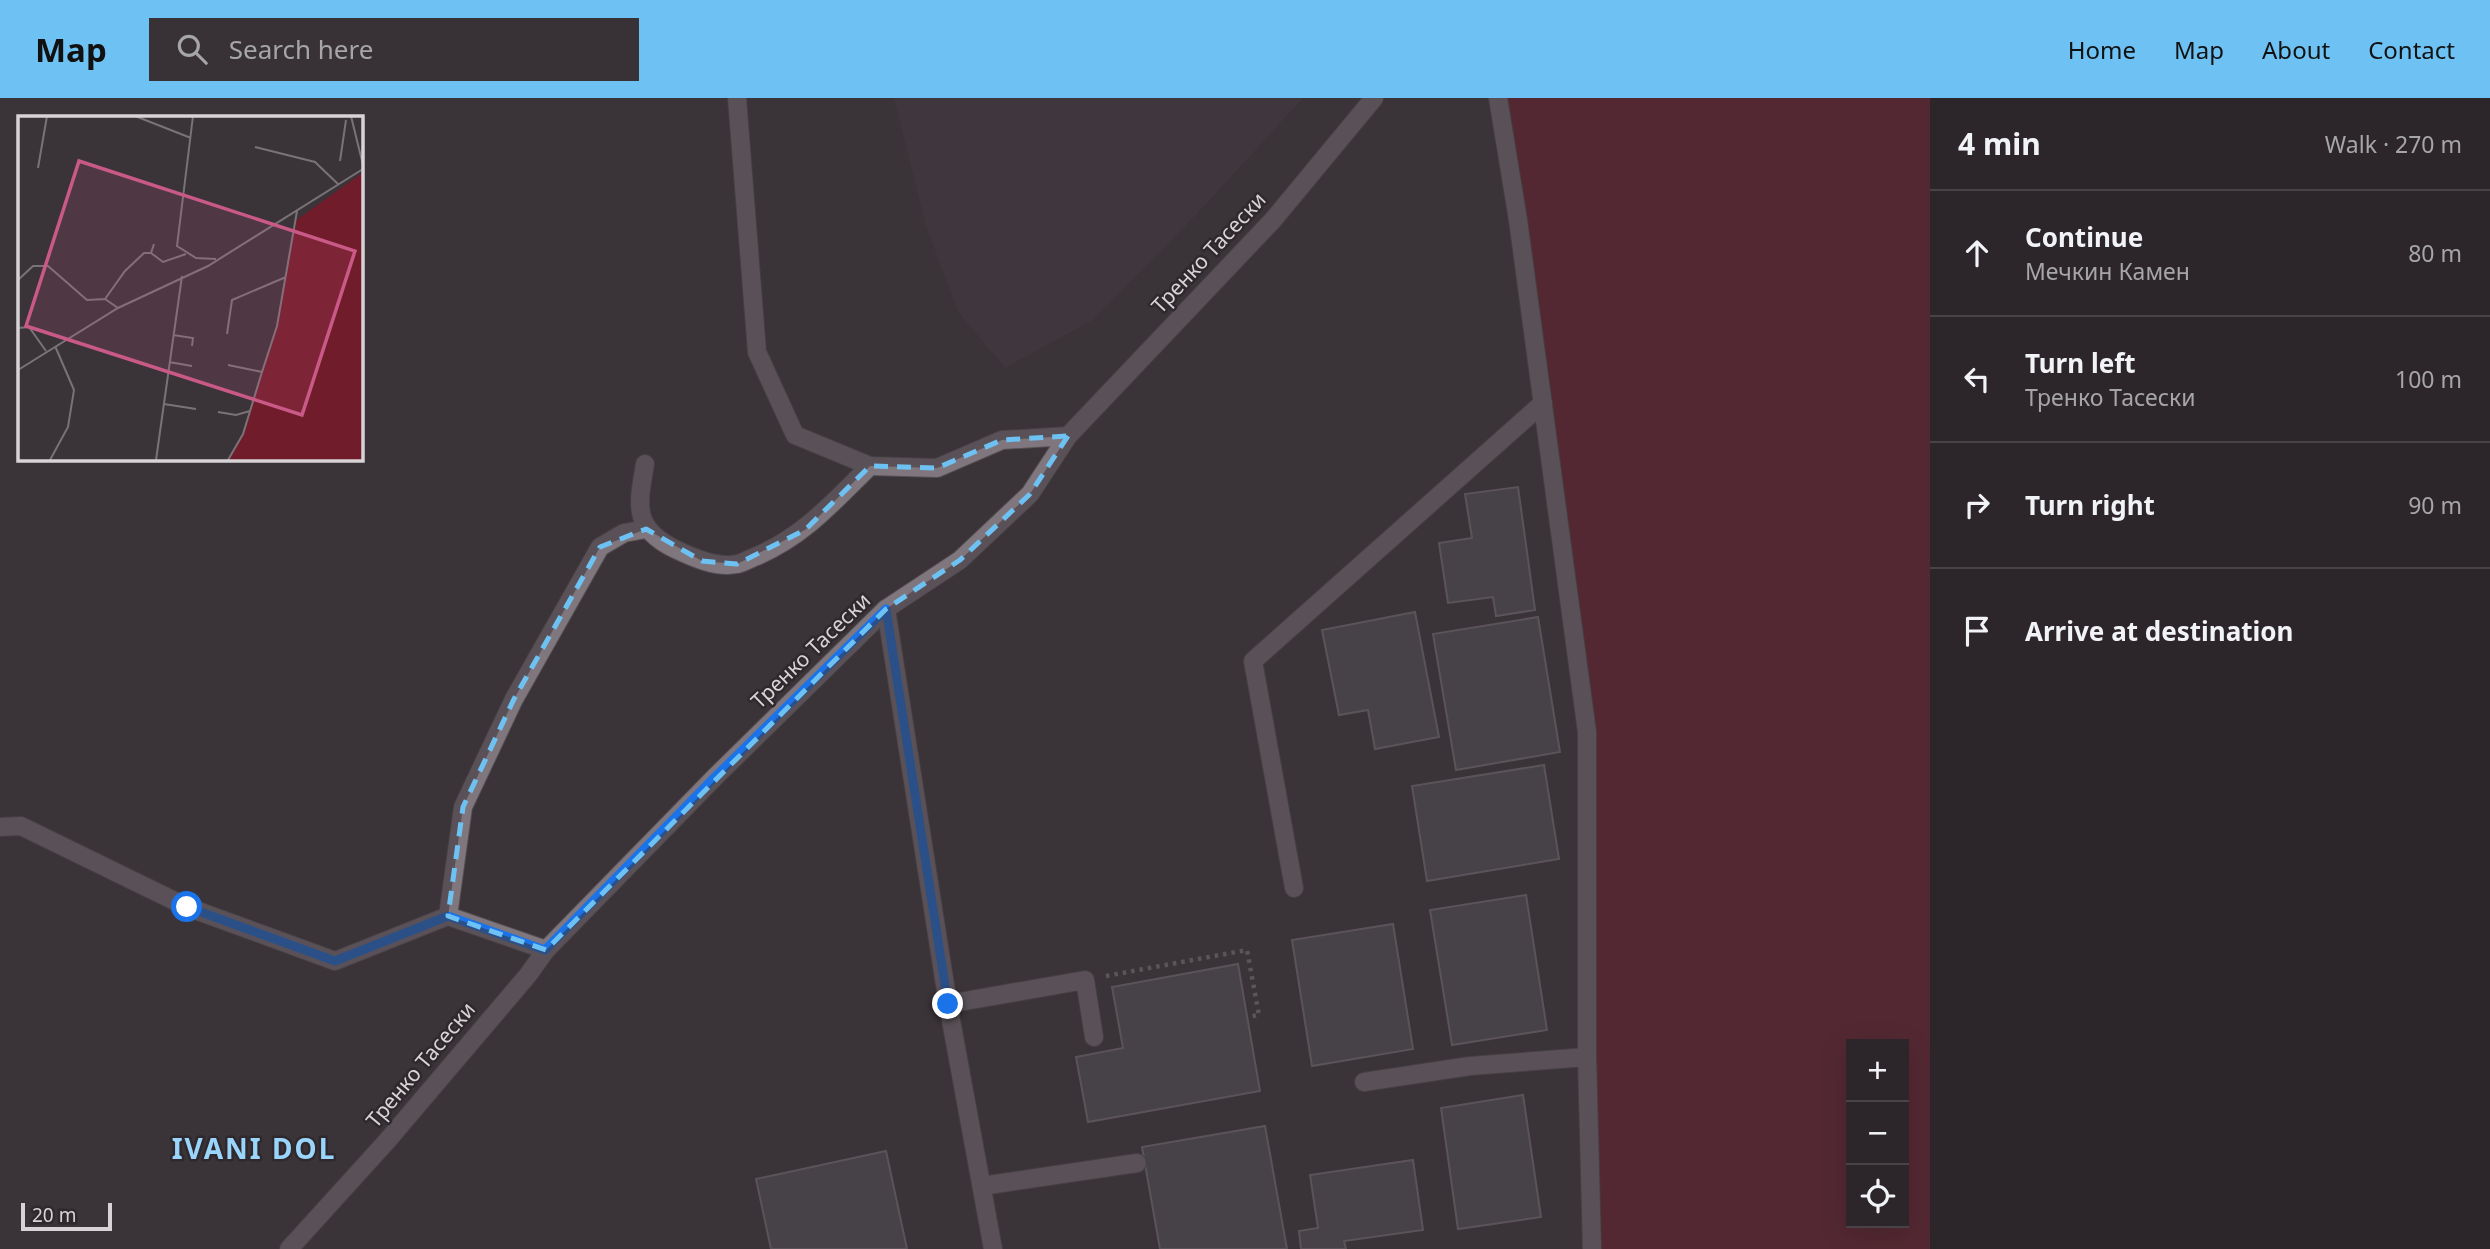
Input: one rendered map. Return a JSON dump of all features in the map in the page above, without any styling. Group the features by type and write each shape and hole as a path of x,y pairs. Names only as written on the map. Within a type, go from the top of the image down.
{"street":[{"path":"737,98 757,352 795,435 870,466 937,468 1002,440 1068,436"},
{"name":"Тренко Тасески","path":"289,1249 387,1141 545,950 714,778 886,609 960,560 1030,494 1068,436 1273,220 1374,98"},
{"path":"1498,98 1543,403 1587,732 1587,1057 1592,1249"},
{"path":"1294,888 1253,661 1543,403"},
{"path":"645,464 638,505 646,529 670,546 702,561 737,564 779,547 805,530 870,466"},
{"path":"448,916 463,807 514,699 600,547 624,533 646,529"},
{"path":"886,609 948,1004 993,1249"},
{"path":"0,827 21,826 187,907 335,961 448,916 545,950"},
{"path":"948,1004 1085,979 1094,1037"},
{"path":"1364,1082 1470,1066 1587,1057"},
{"path":"982,1186 1137,1163"}],"path":[{"path":"1085,979 1247,950 1259,1015 1247,1017"}],"highlighted area":[{"path":"1068,436 1030,494 960,560 886,609 546,950 448,916 463,807 514,699 600,547 646,529 702,561 737,564 805,530 870,466 937,468 1002,440"}],"shaded area":[{"path":"894,98 1303,98 1197,214 1093,320 1005,368 958,312 926,226"},
{"path":"1497,98 1930,98 1930,1249 1592,1249 1587,732"}],"building":[{"path":"1518,487 1535,610 1496,616 1493,597 1448,603 1439,543 1472,538 1465,494"},
{"path":"1415,612 1439,737 1375,749 1368,710 1339,715 1322,630"},
{"path":"1538,617 1560,752 1456,770 1433,634"},
{"path":"1544,765 1559,859 1427,881 1412,786"},
{"path":"1526,895 1547,1030 1452,1045 1430,910"},
{"path":"1393,924 1413,1049 1312,1066 1292,940"},
{"path":"1238,964 1260,1091 1088,1122 1076,1057 1123,1048 1112,987"},
{"path":"1523,1095 1541,1217 1458,1229 1441,1108"},
{"path":"1265,1126 1287,1249 1160,1249 1142,1147"},
{"path":"886,1151 907,1249 771,1249 756,1179"},
{"path":"1413,1160 1423,1230 1344,1241 1346,1249 1301,1249 1299,1231 1318,1228 1310,1175"}],"district":[{"name":"IVANI DOL","path":"254,1149"}],"route":[{"path":"187,907 335,961 448,916 545,950 714,778 886,609 948,1004"}]}
